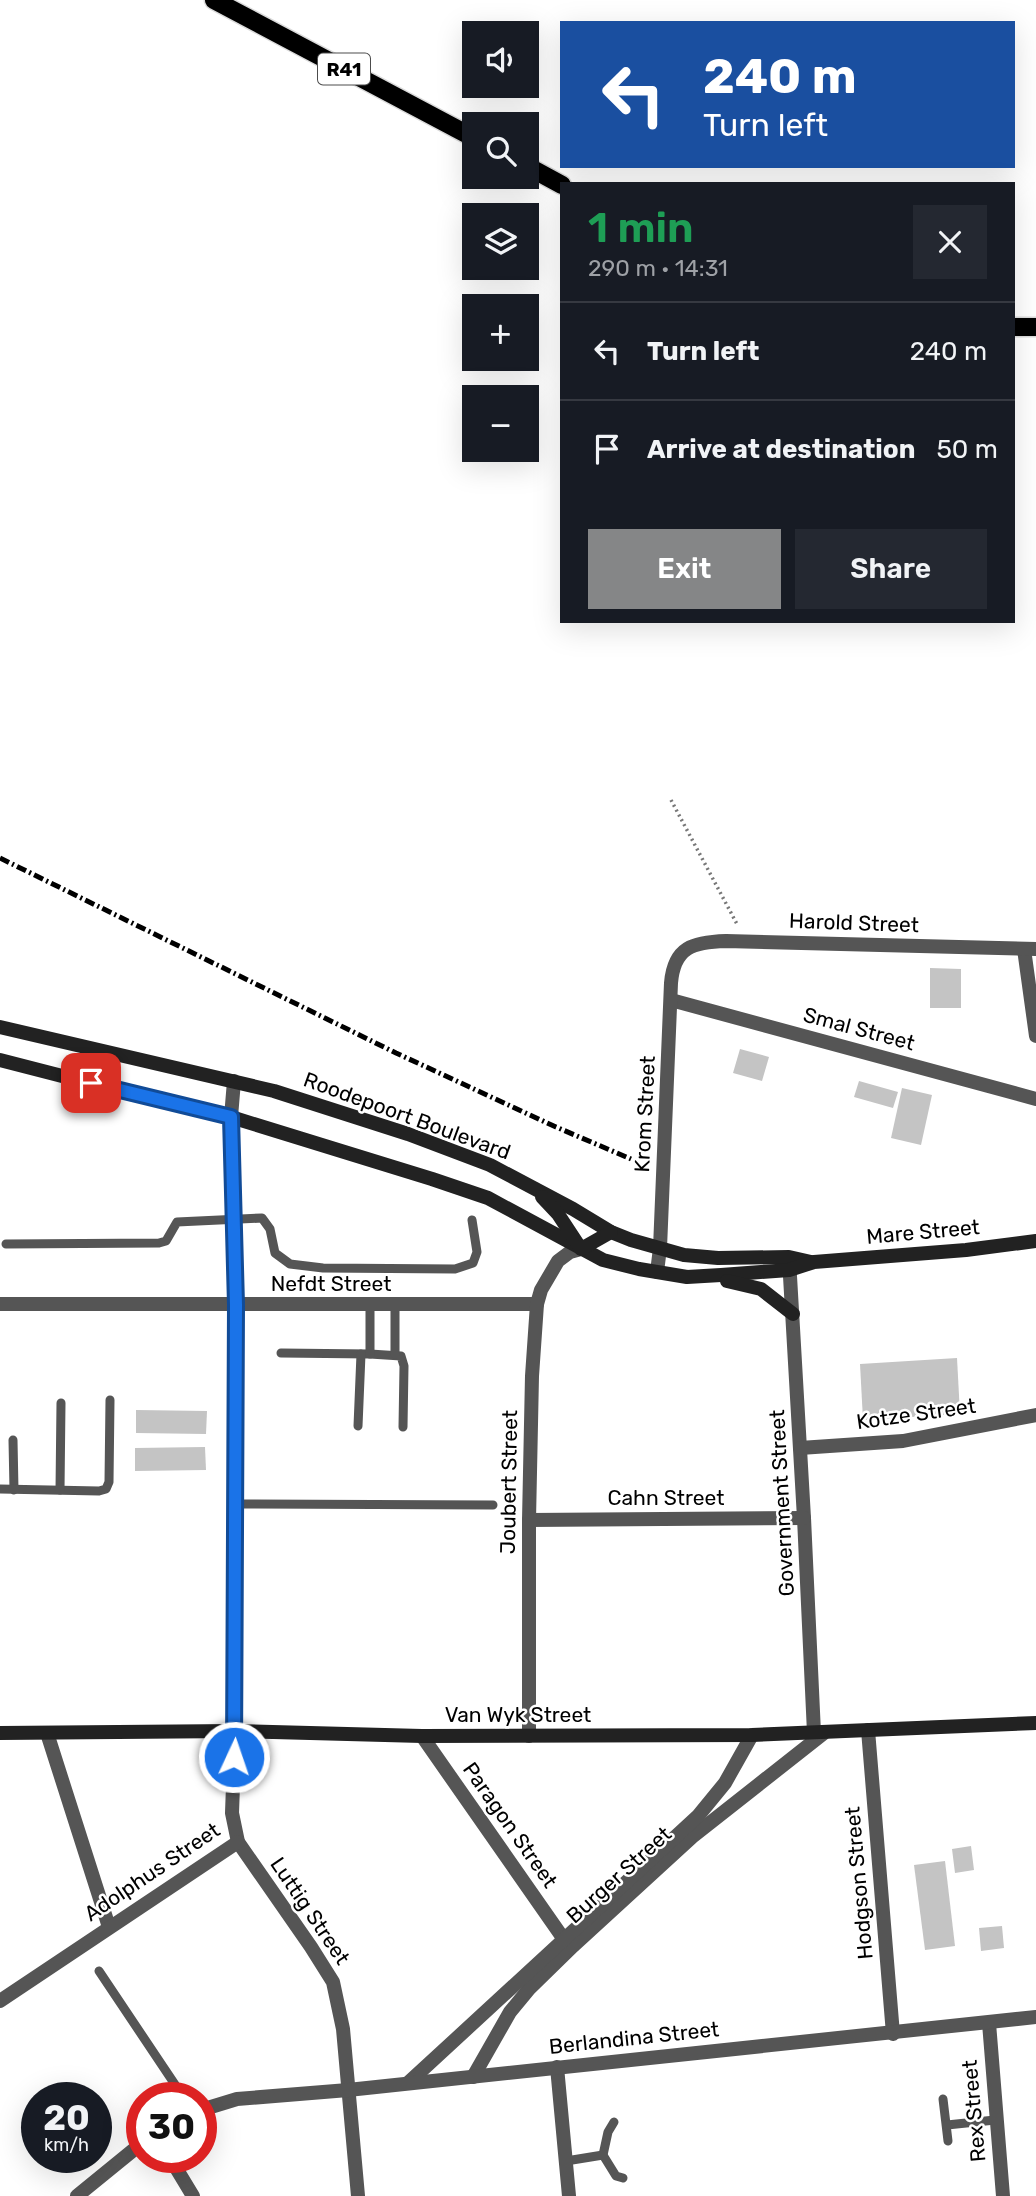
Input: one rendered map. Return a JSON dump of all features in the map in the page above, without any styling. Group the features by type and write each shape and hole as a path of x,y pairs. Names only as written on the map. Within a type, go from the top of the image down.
{"main road":[{"name":"R41","path":"214,0 462,132"},
{"path":"539,172 560,183"},
{"path":"1015,327 1036,327"},
{"path":"1015,338 1036,338"}],"street":[{"name":"Harold Street","path":"676,959 688,948 701,943 745,941 1030,949"},
{"path":"1030,949 1036,1036"},
{"name":"Krom Street","path":"657,1272 672,970 676,959"},
{"name":"Smal Street","path":"671,1000 1036,1099"},
{"name":"Roodepoort Boulevard","path":"0,1027 314,1102 490,1165 611,1232 660,1248 684,1255 789,1264"},
{"path":"0,1060 231,1117 432,1179 488,1198 603,1260 687,1277 739,1282 761,1289 793,1314"},
{"name":"Adolphus Street","path":"0,2001 238,1842 232,1813 236,1504 236,1305 231,1117 234,1081"},
{"path":"530,1187 558,1214 580,1249"},
{"path":"580,1249 611,1232"},
{"name":"Mare Street","path":"789,1264 966,1250 1036,1241"},
{"name":"Joubert Street","path":"529,1736 529,1520 532,1376 537,1304 541,1290 558,1261 570,1252 580,1249"},
{"path":"687,1277 789,1264"},
{"name":"Government Street","path":"789,1264 819,1733"},
{"name":"Nefdt Street","path":"0,1304 537,1304"},
{"name":"Kotze Street","path":"800,1448 903,1440 1036,1415"},
{"name":"Cahn Street","path":"529,1520 804,1518"},
{"name":"Van Wyk Street","path":"0,1733 235,1731 422,1736 752,1735 1036,1723"},
{"name":"Hodgson Street","path":"868,1730 893,2034"},
{"path":"47,1733 109,1927"},
{"name":"Burger Street","path":"473,2077 510,2012 529,1989 692,1837 819,1733"},
{"name":"Burger Street","path":"408,2083 698,1815 726,1783 752,1735"},
{"name":"Paragon Street","path":"422,1736 563,1938"},
{"name":"Luttig Street","path":"238,1842 333,1982 343,2029 358,2196"},
{"name":"Berlandina Street","path":"217,2105 237,2099 348,2090 1036,2017"},
{"name":"Rex Street","path":"989,2022 1003,2196"},
{"path":"557,2067 569,2196"},
{"path":"77,2196 126,2156"},
{"path":"179,2173 193,2196"}],"lane":[{"path":"6,1244 159,1243 166,1241 177,1222 262,1218 270,1229 275,1253 290,1264 323,1268 455,1269 473,1263 477,1252 472,1220"},
{"path":"358,1426 370,1304"},
{"path":"395,1304 395,1354"},
{"path":"281,1353 401,1356 404,1360 403,1427"},
{"path":"0,1489 99,1491 108,1486 110,1400"},
{"path":"61,1403 61,1490"},
{"path":"13,1440 14,1489"},
{"path":"236,1504 493,1505"},
{"path":"99,1971 173,2082"},
{"path":"943,2099 948,2141"},
{"path":"947,2125 995,2120"},
{"path":"614,2122 608,2132 603,2155 614,2174 623,2178"},
{"path":"566,2161 603,2155"}],"path":[{"path":"671,800 745,941"}],"building":[{"path":"930,968 961,969 961,1008 930,1008"},
{"path":"740,1049 769,1057 762,1081 733,1073"},
{"path":"859,1081 898,1092 893,1108 854,1097"},
{"path":"902,1088 932,1095 921,1145 891,1138"},
{"path":"957,1358 960,1414 863,1420 860,1364"},
{"path":"136,1410 207,1411 206,1434 136,1433"},
{"path":"205,1447 206,1470 135,1471 135,1448"},
{"path":"971,1846 974,1870 955,1873 952,1849"},
{"path":"945,1861 955,1946 925,1950 914,1865"},
{"path":"1002,1926 1004,1948 981,1951 979,1928"}],"railway":[{"path":"0,858 396,1053 631,1159"}],"route":[{"path":"91,1083 231,1117 236,1305 234,1757"}]}
